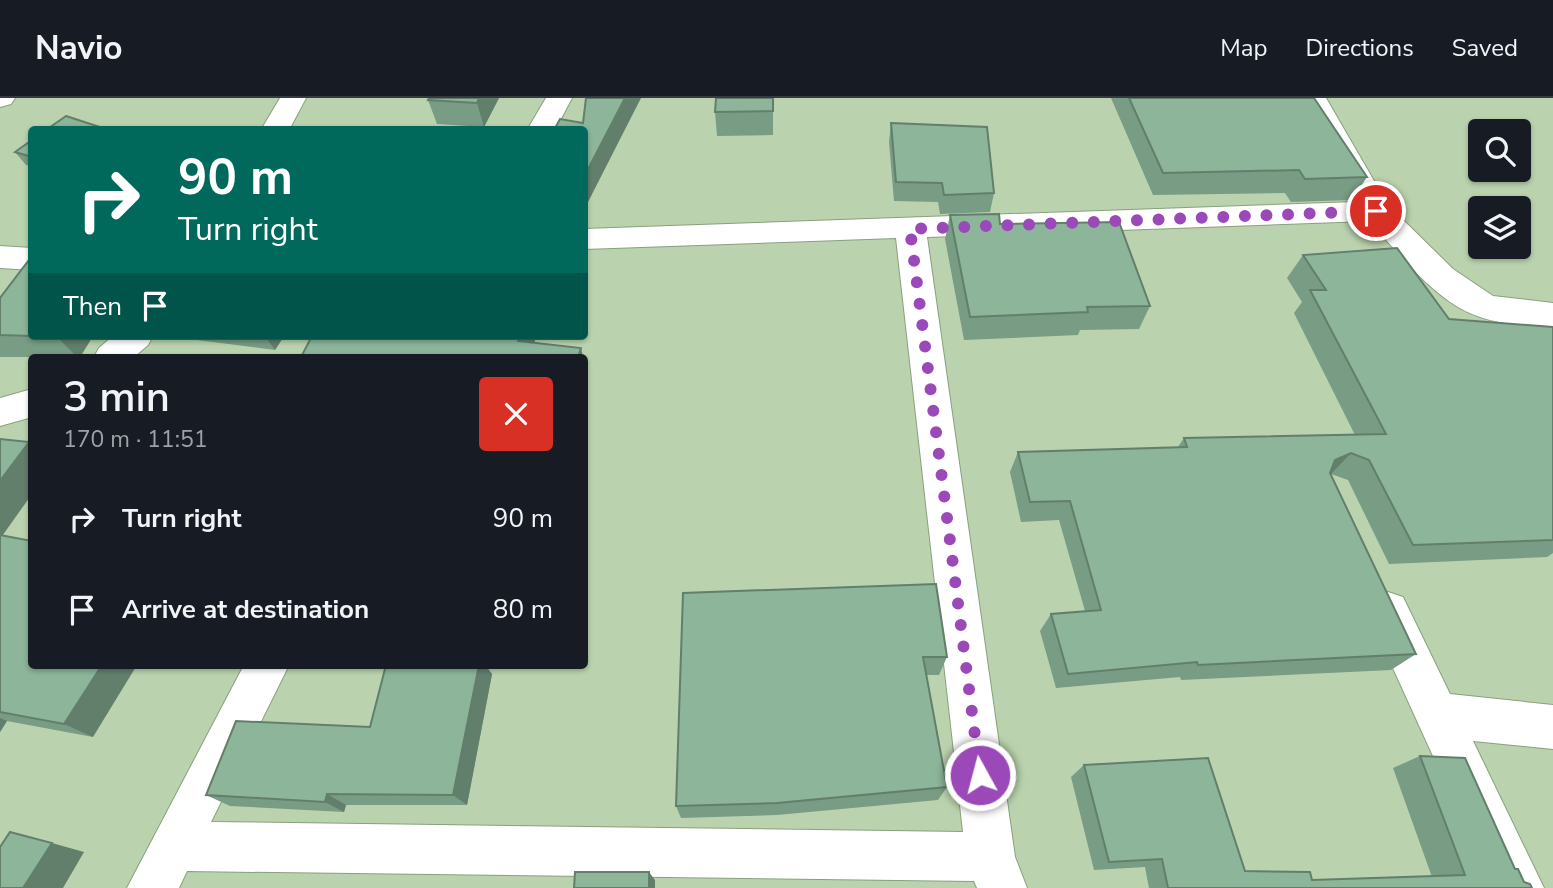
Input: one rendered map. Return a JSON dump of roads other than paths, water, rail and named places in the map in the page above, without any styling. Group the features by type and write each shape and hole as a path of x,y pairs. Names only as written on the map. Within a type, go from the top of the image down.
{"street":[{"path":"277,126 293,98"},
{"path":"543,126 559,98"},
{"path":"1314,98 1376,211 1455,288 1480,305 1515,313 1553,315"},
{"path":"588,239 1376,211"},
{"path":"173,846 996,873 910,229"},
{"path":"0,257 28,274"},
{"path":"115,354 131,340"},
{"path":"0,412 28,404"},
{"path":"1373,579 1519,888"},
{"path":"152,888 265,669"},
{"path":"1437,715 1553,727"}]}
